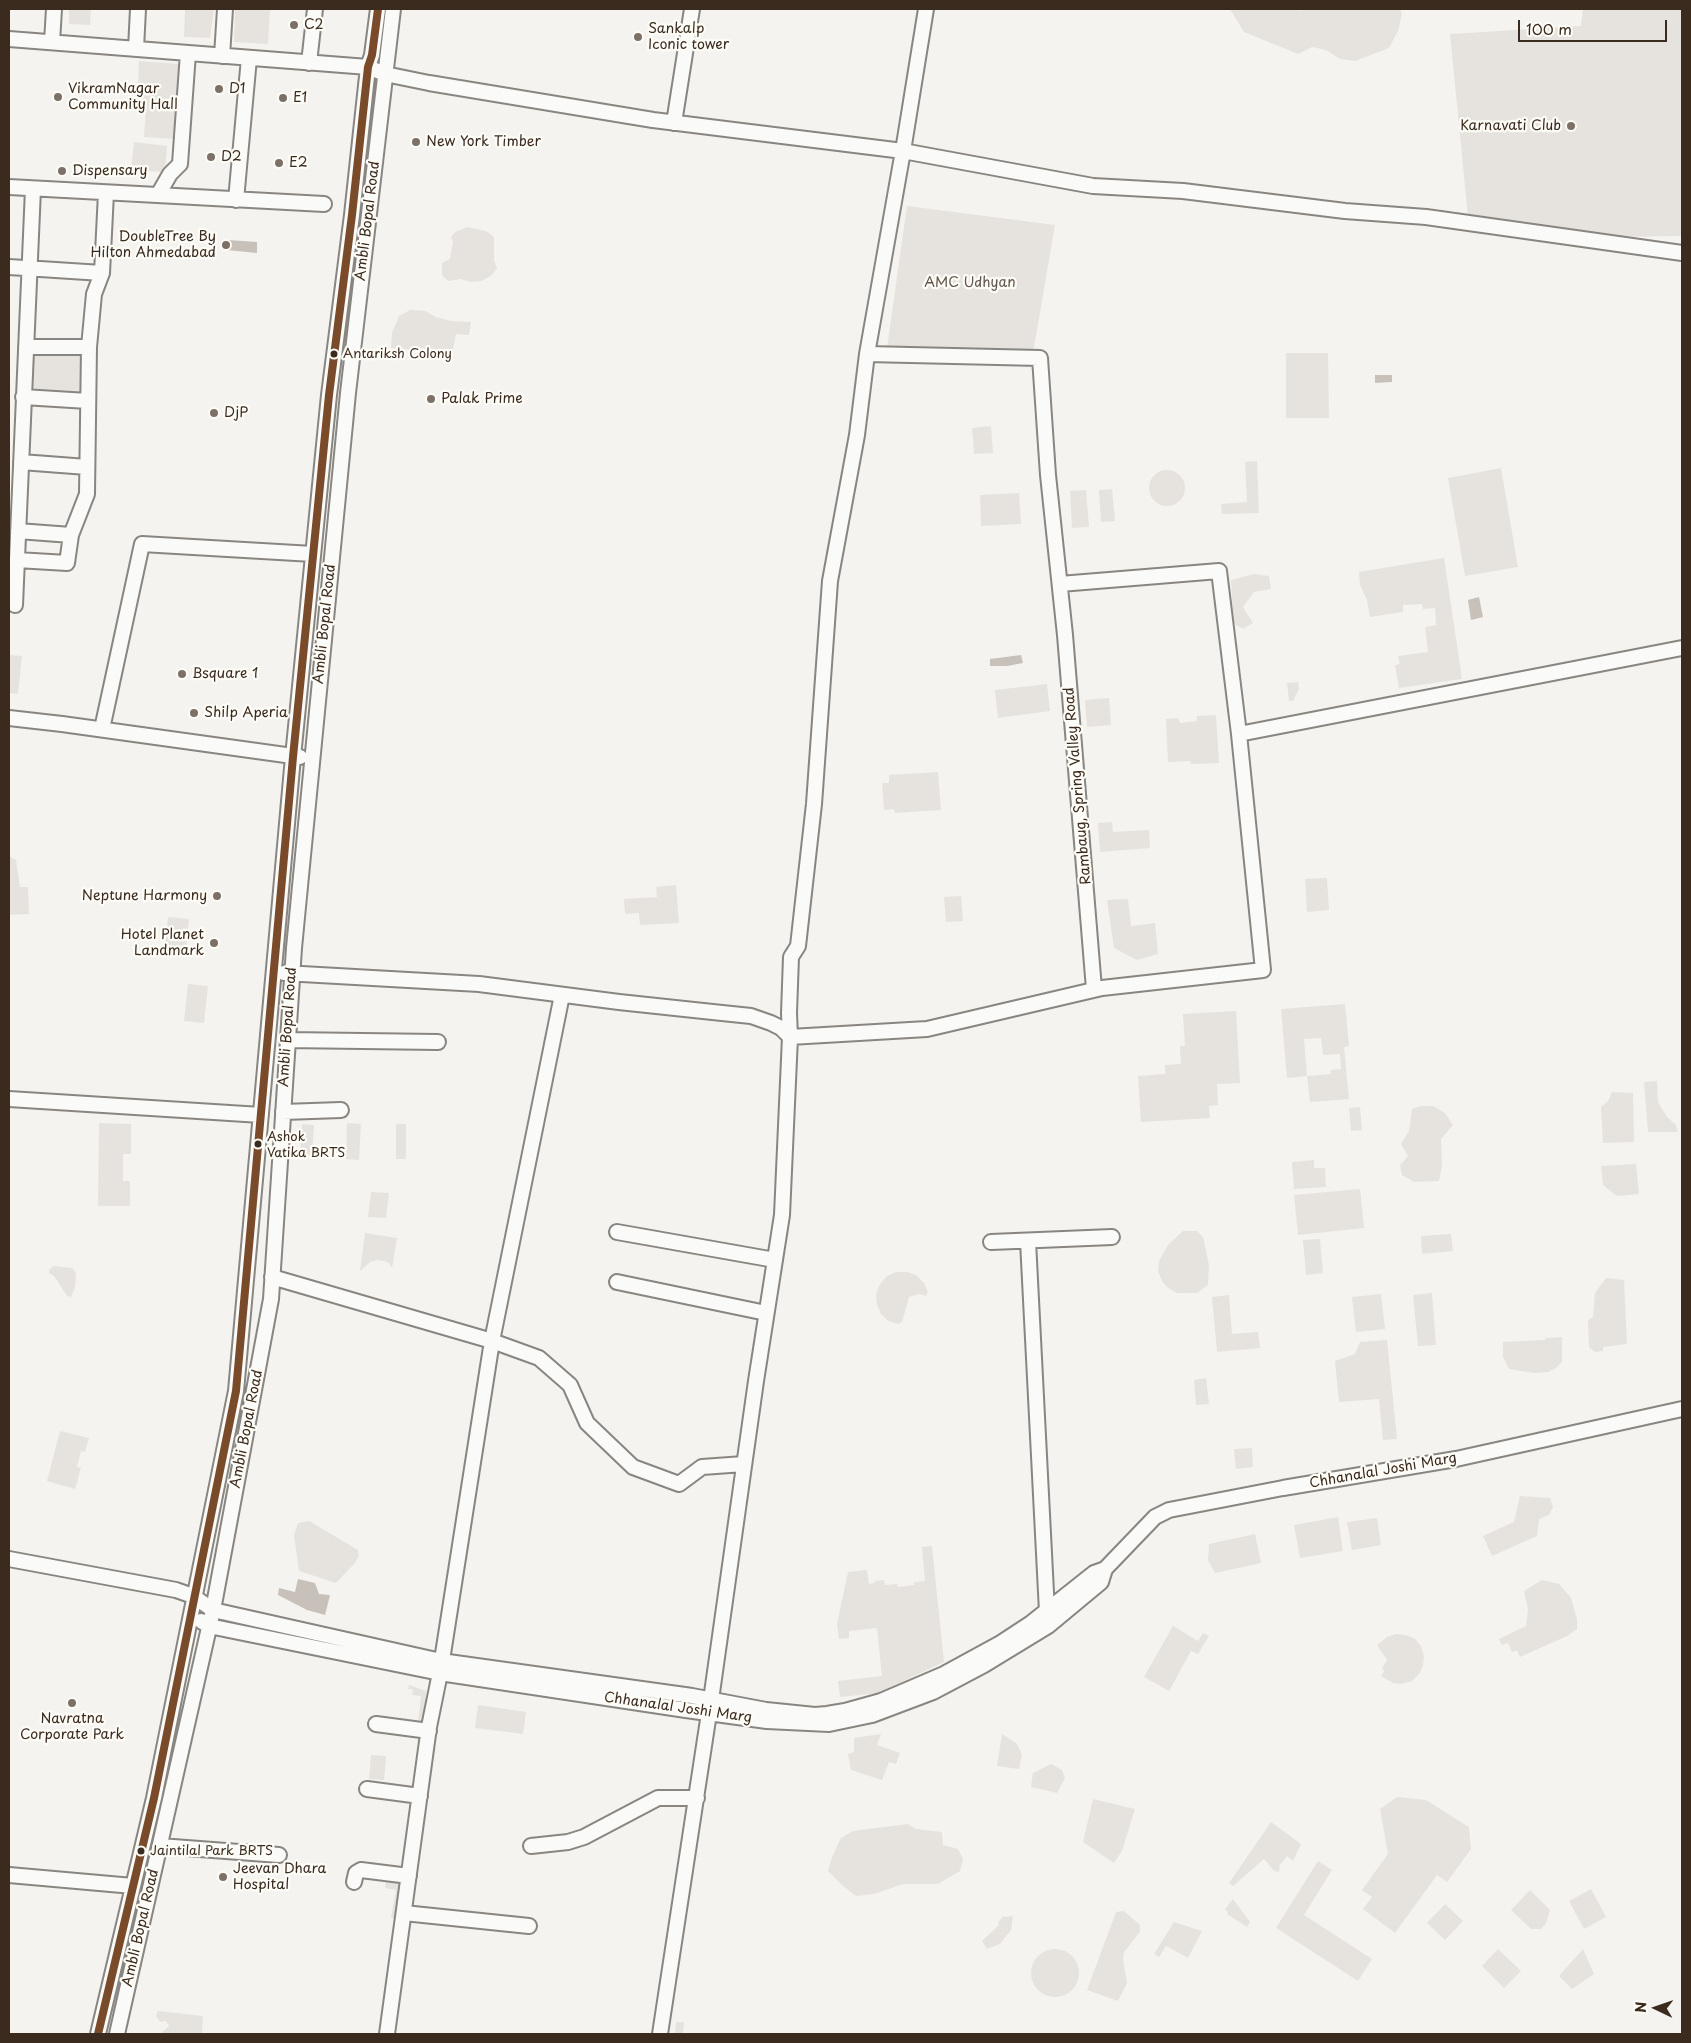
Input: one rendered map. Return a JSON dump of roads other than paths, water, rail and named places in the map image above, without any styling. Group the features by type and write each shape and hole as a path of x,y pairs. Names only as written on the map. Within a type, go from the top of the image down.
{"street":[{"path":"52,42 54,9"},
{"path":"136,49 138,9"},
{"path":"222,56 225,9"},
{"path":"309,63 315,9"},
{"name":"Ambli Bopal Road","path":"98,2034 154,1798 236,1391 313,554 368,67 372,55 378,9"},
{"name":"Ambli Bopal Road","path":"117,2034 213,1610 269,1308 292,973 312,758 348,393 393,9"},
{"path":"674,123 692,9"},
{"path":"660,2034 782,1215 790,1037 791,957 798,946 814,804 830,581 857,435 867,354 926,9"},
{"path":"9,39 368,67 385,74 674,123 903,151 1093,186 1184,191 1345,211 1426,218 1682,252"},
{"path":"158,195 170,174 180,164 188,53"},
{"path":"236,200 249,58"},
{"path":"9,187 324,204"},
{"path":"15,605 21,462 15,438 26,347 33,188"},
{"path":"17,560 67,562 70,535 86,494 89,347 94,294 102,273 106,192"},
{"path":"9,267 102,273"},
{"path":"26,347 89,347"},
{"name":"Rambaug, Spring Valley Road","path":"867,354 1040,358 1048,475 1060,584 1094,989"},
{"path":"18,406 88,401"},
{"path":"21,462 87,467"},
{"path":"18,531 70,535"},
{"path":"102,729 142,544 313,554"},
{"path":"274,973 479,984 751,1016 776,1025 790,1037 927,1029 1094,989 1262,970 1238,734 1218,571 1060,584"},
{"path":"1238,734 1682,648"},
{"path":"9,718 312,758"},
{"path":"387,2034 429,1731 492,1342 562,995"},
{"path":"287,1040 438,1042"},
{"path":"9,1099 261,1115"},
{"path":"283,1112 341,1110"},
{"path":"617,1232 775,1260"},
{"path":"991,1242 1112,1237"},
{"path":"1028,1241 1047,1612"},
{"path":"272,1277 492,1342 539,1358 570,1385 587,1423 634,1466 679,1484 702,1467 744,1464"},
{"path":"617,1282 766,1313"},
{"name":"Chhanalal Joshi Marg","path":"208,1626 440,1667 710,1707 784,1722 872,1715 933,1692 984,1665 1048,1626 1101,1582 1105,1570 1155,1518 1177,1507 1456,1459 1682,1409"},
{"path":"9,1559 176,1590 194,1596 213,1610"},
{"name":"Chhanalal Joshi Marg","path":"836,1718 944,1674 1000,1644 1047,1612 1094,1573 1105,1570"},
{"path":"176,1590 190,1613 208,1626"},
{"name":"Chhanalal Joshi Marg","path":"213,1610 440,1667"},
{"path":"376,1724 429,1731"},
{"path":"368,1789 420,1796"},
{"path":"530,1846 568,1842 584,1837 658,1798 696,1798"},
{"path":"160,1846 279,1855"},
{"path":"354,1882 356,1874 361,1870 409,1876"},
{"path":"9,1875 133,1886"},
{"path":"404,1913 530,1926"}],"place":[{"name":"C2","path":"294,25"},
{"name":"Sankalp Iconic tower","path":"638,37"},
{"name":"D1","path":"219,89"},
{"name":"VikramNagar Community Hall","path":"58,97"},
{"name":"E1","path":"283,98"},
{"name":"Karnavati Club","path":"1571,126"},
{"name":"New York Timber","path":"416,142"},
{"name":"D2","path":"211,157"},
{"name":"E2","path":"279,163"},
{"name":"Dispensary","path":"62,171"},
{"name":"DoubleTree By Hilton Ahmedabad","path":"226,245"},
{"name":"Antariksh Colony","path":"334,354"},
{"name":"Palak Prime","path":"431,399"},
{"name":"DjP","path":"214,413"},
{"name":"Bsquare 1","path":"182,674"},
{"name":"Shilp Aperia","path":"194,713"},
{"name":"Neptune Harmony","path":"217,896"},
{"name":"Hotel Planet Landmark","path":"214,943"},
{"name":"Ashok Vatika BRTS","path":"258,1144"},
{"name":"Navratna Corporate Park","path":"72,1703"},
{"name":"Jaintilal Park BRTS","path":"141,1851"},
{"name":"Jeevan Dhara Hospital","path":"223,1877"}],"park label":[{"name":"AMC Udhyan","path":"970,283"}]}
